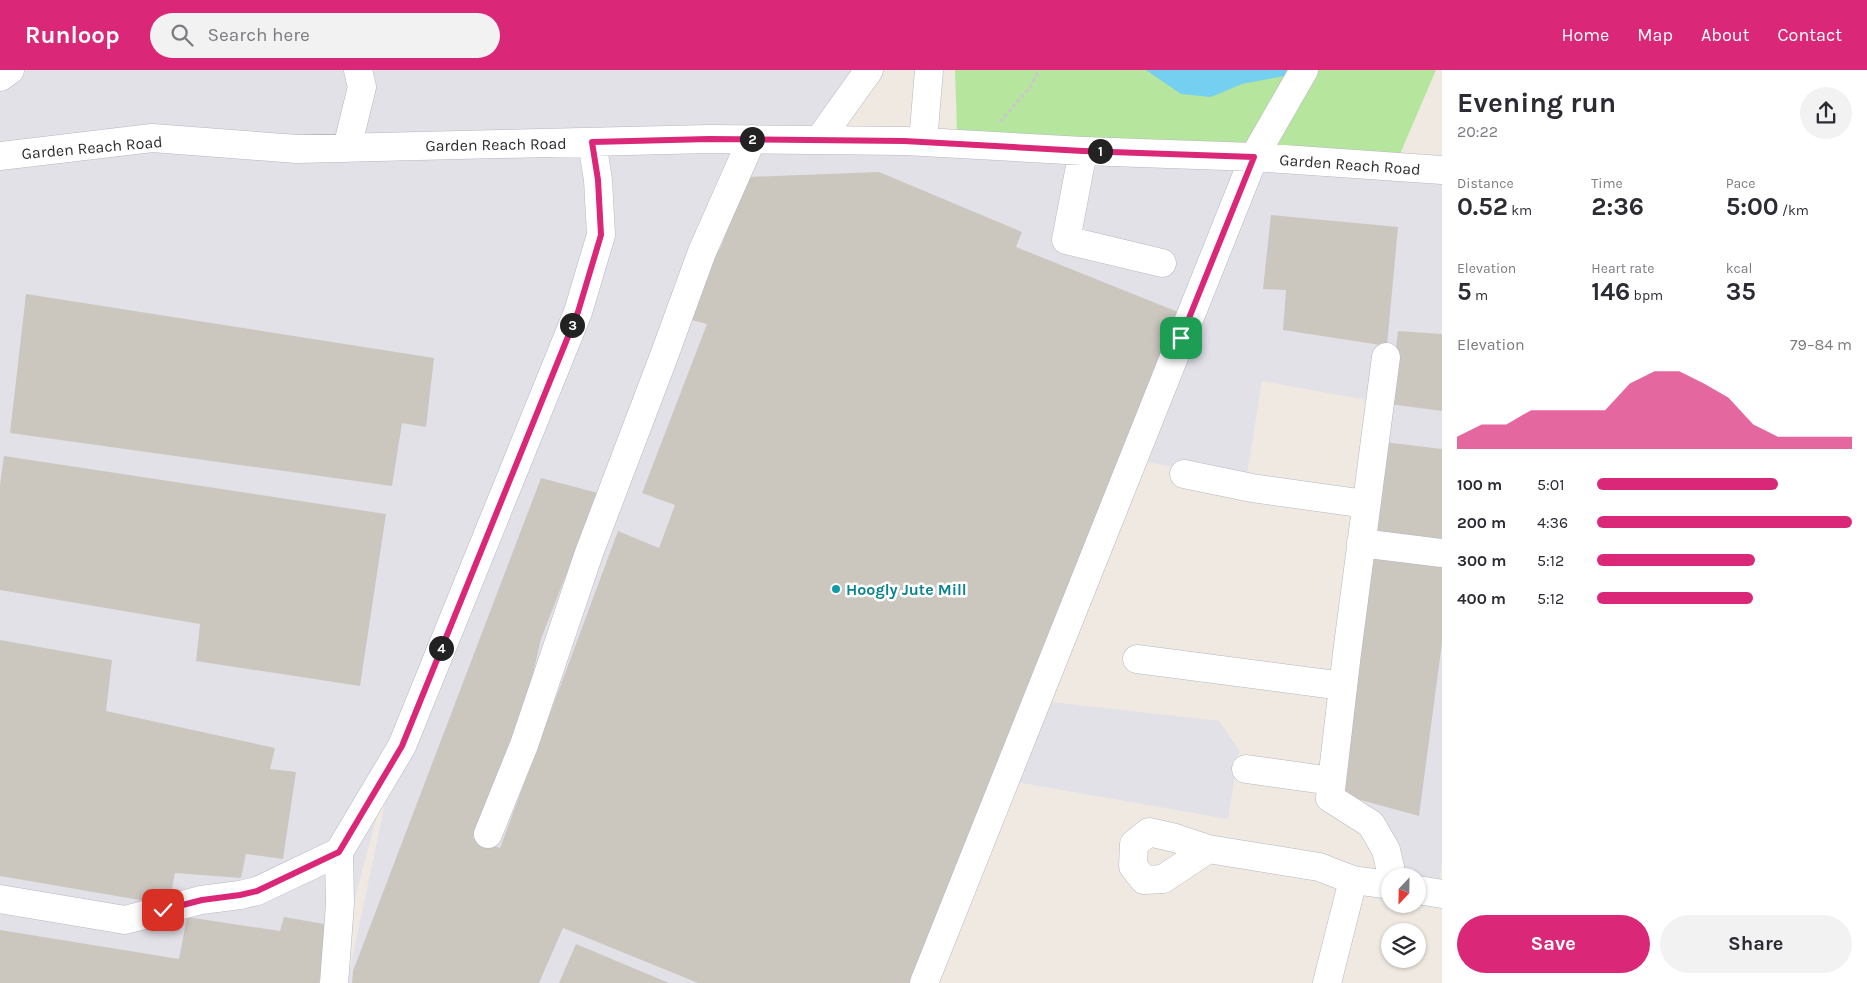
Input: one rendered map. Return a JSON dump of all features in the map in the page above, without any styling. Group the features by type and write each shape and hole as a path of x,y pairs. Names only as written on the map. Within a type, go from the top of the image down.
{"street":[{"path":"0,78 10,70"},
{"path":"347,148 362,86 358,70"},
{"path":"819,140 869,70"},
{"path":"923,142 929,70"},
{"path":"924,983 1254,157 1304,70"},
{"name":"Garden Reach Road","path":"0,156 152,138 297,148 752,139 923,142 1083,151 1254,157 1442,170"},
{"path":"488,834 524,744 589,553 702,252 752,139"},
{"path":"334,983 340,904 339,852 402,746 578,312 601,235 598,180 592,142"},
{"path":"1083,151 1066,240 1162,264"},
{"path":"1386,357 1330,798 1371,824 1386,850 1390,868"},
{"path":"1184,474 1252,488 1366,504"},
{"path":"1361,543 1442,553"},
{"path":"1137,659 1343,686"},
{"path":"1246,770 1332,781"},
{"path":"1208,849 1319,867 1353,880 1381,884"},
{"path":"0,899 125,920 202,900 257,891 339,852"},
{"path":"1327,983 1353,880"},
{"path":"1426,891 1442,894"}],"path":[{"path":"985,145 1002,118 1031,86 1040,70"}],"shaded area":[{"path":"0,70 861,70 814,135 0,150"},
{"path":"151,147 586,148 596,236 396,745 341,950 335,983 0,983 0,163"},
{"name":"Hoogly Jute Mill","path":"754,148 1251,169 1043,701 1219,721 1239,750 1228,819 1010,781 927,983 347,983 392,771 606,226 600,150"},
{"path":"1256,170 1442,177 1442,862 1439,887 1426,885 1426,868 1393,868 1334,795 1384,403 1262,381 1246,481 1147,462"}],"green space":[{"path":"955,70 1436,70 1400,154 957,132"}],"water":[{"path":"1146,70 1291,70 1289,75 1242,84 1211,97 1181,94"}],"building":[{"name":"Hoogly Jute Mill","path":"879,172 1022,232 1016,247 1188,316 911,983 698,983 563,928 539,983 352,983 353,971 541,478 598,493 541,639 526,704 473,838 500,848 618,531 659,548 675,505 642,493 707,324 680,317 711,246 720,249 747,177"},
{"path":"1271,215 1398,227 1387,346 1283,330 1286,290 1263,289"},
{"path":"26,294 434,358 426,427 402,423 392,486 10,433"},
{"path":"1398,331 1442,334 1442,411 1389,404"},
{"path":"1384,442 1442,449 1442,540 1375,535"},
{"path":"4,456 386,514 360,686 196,661 200,624 0,590 0,485"},
{"path":"1370,558 1442,567 1442,643 1419,816 1339,794"},
{"path":"0,640 112,660 106,711 275,748 270,769 296,772 283,859 246,854 241,878 175,873 169,905 0,876"},
{"path":"187,917 280,931 284,917 330,925 319,983 0,983 0,930 179,959"},
{"path":"576,944 669,983 559,983"}],"place":[{"name":"Hoogly Jute Mill","path":"836,589"}],"route":[{"path":"163,910 202,900 257,891 339,852 402,746 578,312 601,235 598,180 592,142 709,139 904,141 1083,151 1254,157 1181,338"}]}
